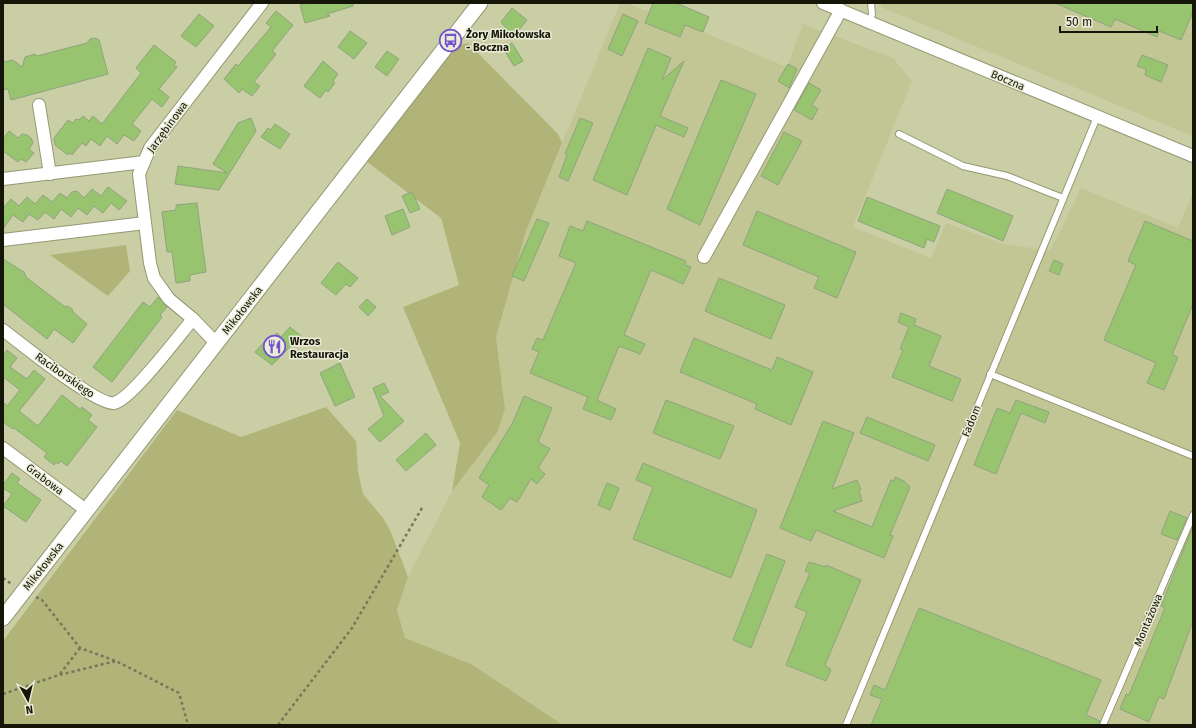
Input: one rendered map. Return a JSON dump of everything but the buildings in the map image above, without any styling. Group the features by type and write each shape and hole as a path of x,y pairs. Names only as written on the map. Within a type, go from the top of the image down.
{"street":[{"name":"Jarzębinowa","path":"216,343 193,319 169,299 154,278 150,263 139,174 150,148 262,3"},
{"name":"Mikołowska","path":"3,618 480,3"},
{"name":"Boczna","path":"823,3 1193,156"},
{"path":"704,257 841,10"},
{"path":"39,105 50,174"},
{"path":"3,179 144,162"},
{"path":"3,240 145,223"},
{"name":"Raciborskiego","path":"3,330 86,392 105,402 114,403 131,393 193,319"},
{"name":"Grabowa","path":"3,448 86,510"}],"lane":[{"path":"870,22 872,3"},
{"name":"Fadom","path":"846,725 1062,198 1097,117"},
{"path":"898,134 963,166 1007,176 1062,198"},
{"path":"990,374 1193,456"},
{"name":"Montażowa","path":"1103,725 1193,515"}],"path":[{"path":"278,725 352,628 422,508"},
{"path":"3,578 23,592 42,600 80,648 116,661 179,693 188,725"},
{"path":"59,675 80,648"},
{"path":"3,694 59,675 116,661"}],"shaded area":[{"path":"620,3 625,3 703,32 787,67 803,24 893,58 912,81 853,227 931,258 946,223 1001,243 1050,251 1081,188 1178,228 1193,192 1193,725 563,725 471,664 405,638 397,610 408,577 452,491 498,431 505,409 496,337 526,231"},
{"path":"880,3 1193,3 1192,136 881,7"},
{"path":"468,43 558,134 562,143 526,231 496,337 505,409 498,431 452,491 460,443 403,307 459,285 441,218 366,161 455,46"},
{"path":"126,245 130,271 108,296 50,255"},
{"path":"326,407 356,441 358,471 363,494 383,518 390,530 408,577 397,610 405,638 471,664 563,725 3,725 3,641 177,410 241,437"}],"place":[{"name":"Żory Mikołowska - Boczna","path":"451,40"},
{"name":"Wrzos Restauracja","path":"275,347"}]}
